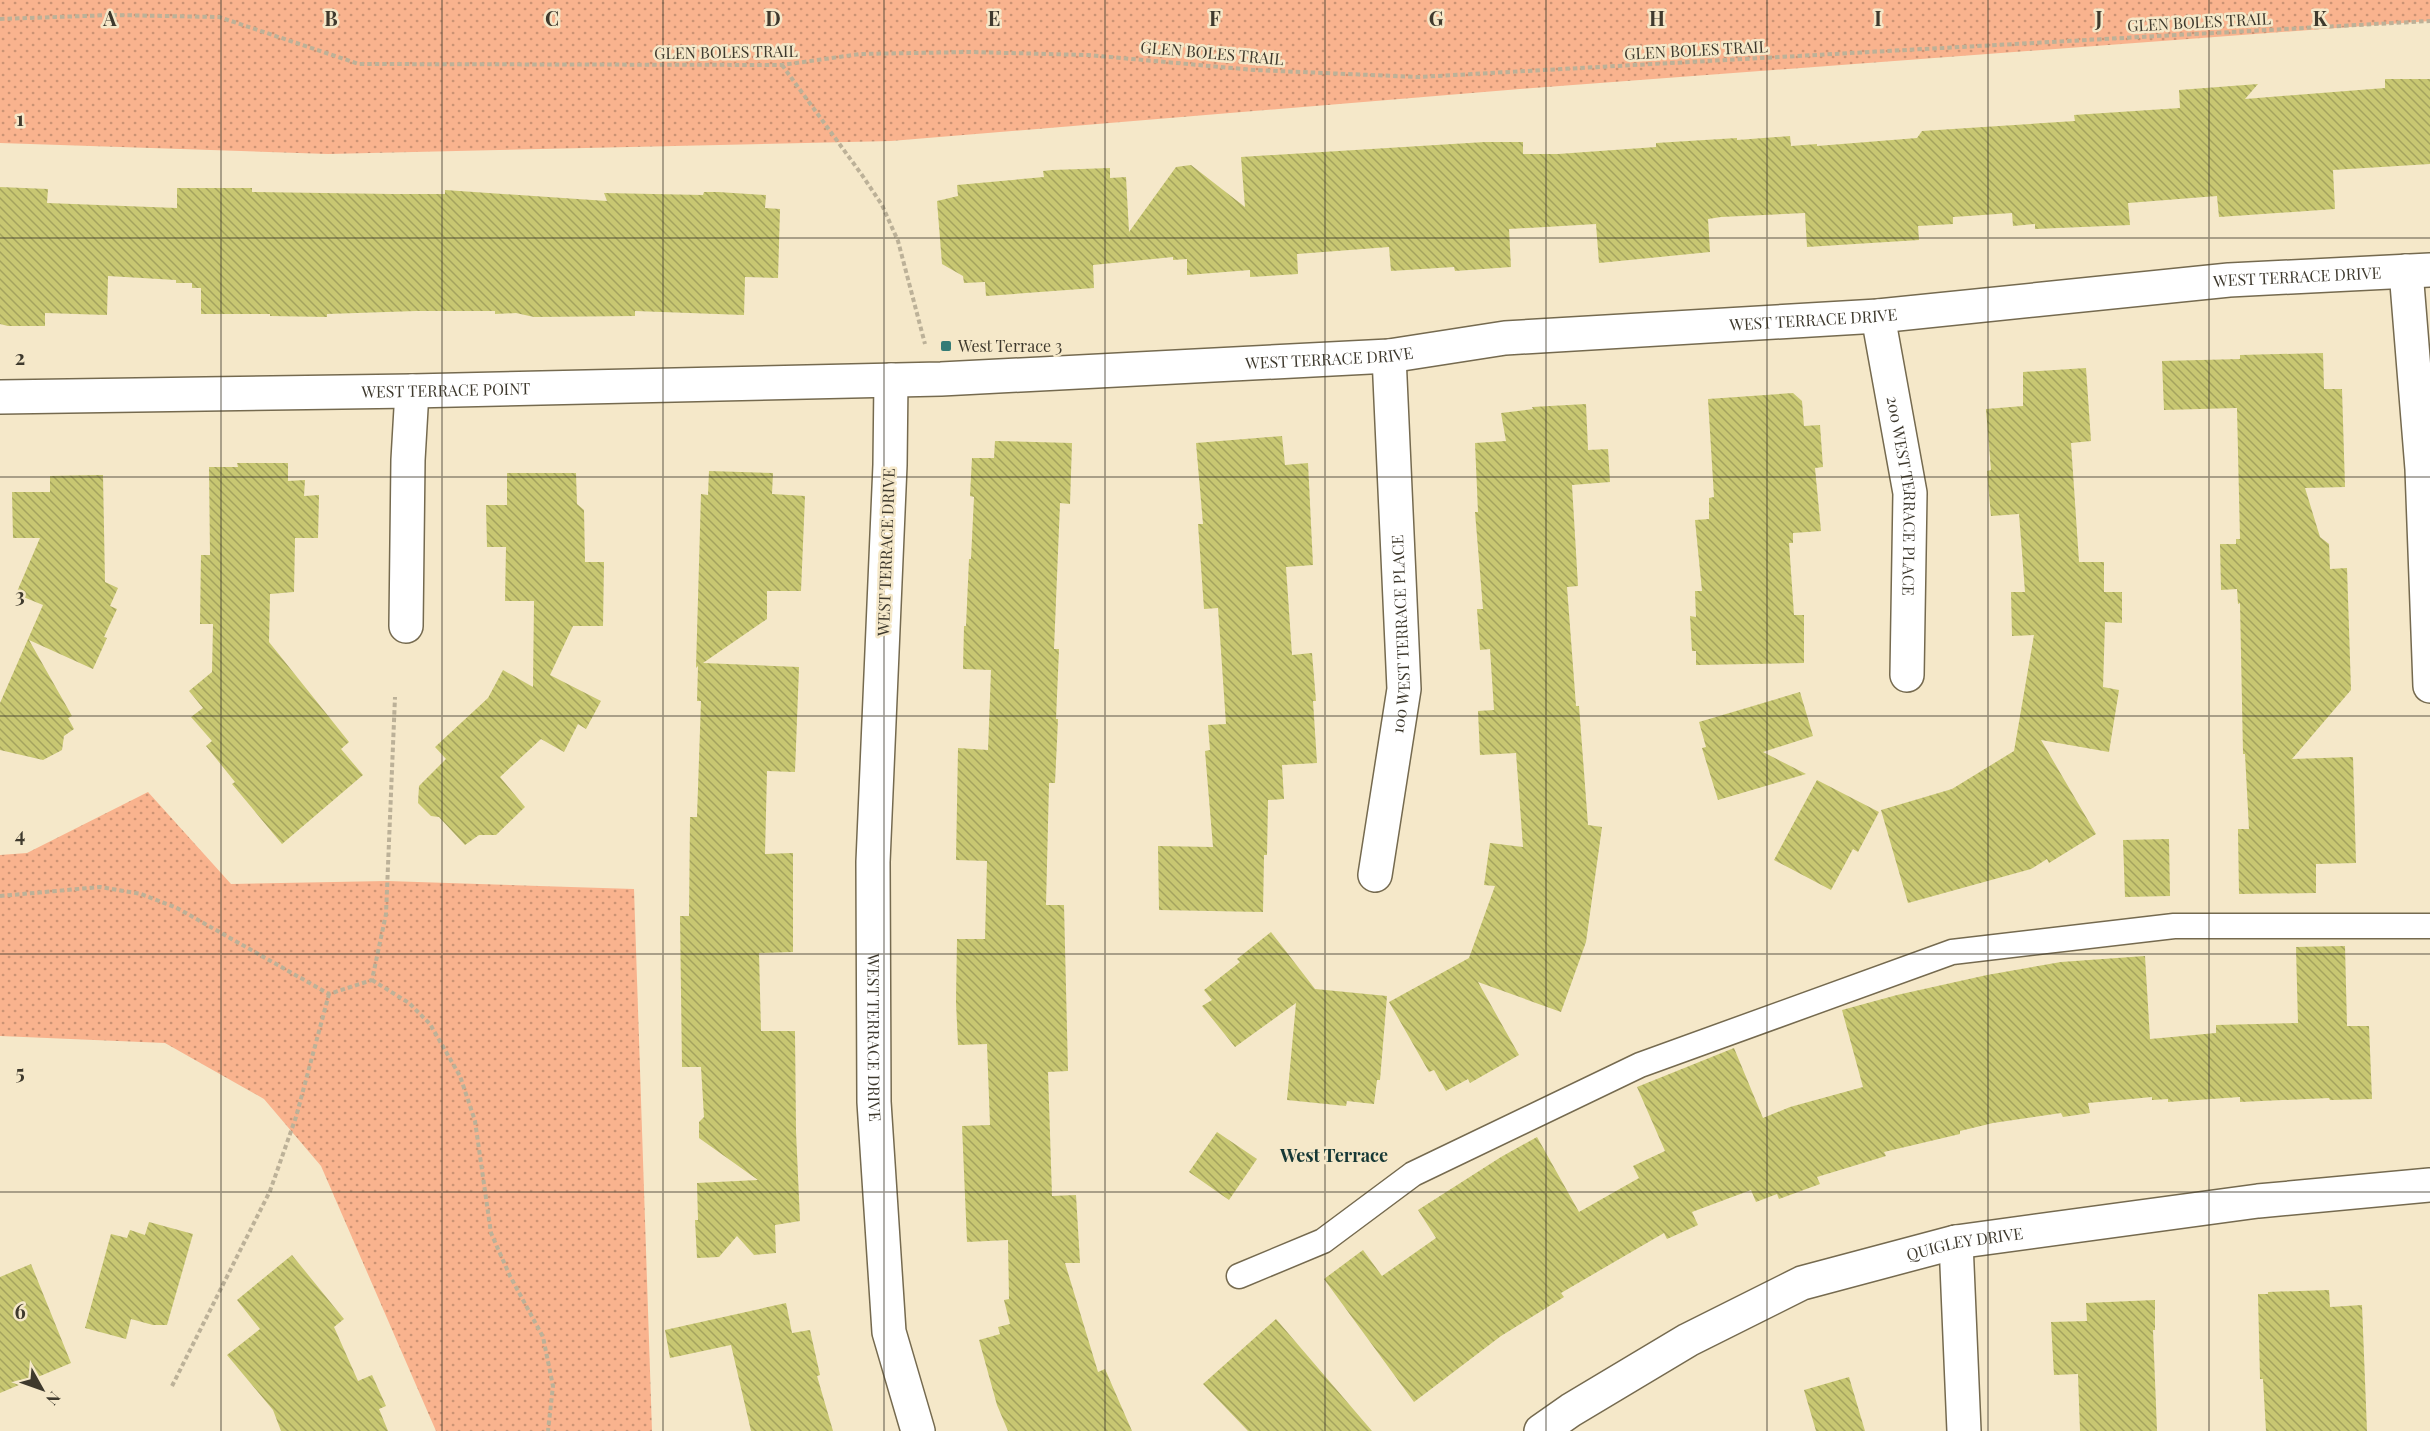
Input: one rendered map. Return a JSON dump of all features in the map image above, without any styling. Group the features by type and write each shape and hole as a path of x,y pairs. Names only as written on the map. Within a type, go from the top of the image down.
{"street":[{"name":"WEST TERRACE DRIVE","path":"918,1431 889,1332 874,1102 873,862 890,465 891,380 1389,356 1505,338 1878,316 2229,280 2418,271 2430,686"},
{"name":"200 WEST TERRACE PLACE","path":"1878,316 1910,493 1907,675"},
{"name":"100 WEST TERRACE PLACE","path":"1375,875 1404,689 1389,356"},
{"name":"WEST TERRACE POINT","path":"0,396 412,391 891,380"},
{"path":"406,626 408,460 412,391"},
{"name":"QUIGLEY DRIVE","path":"1541,1431 1571,1410 1688,1340 1802,1283 1956,1242 2258,1201 2430,1185"},
{"path":"1956,1242 1965,1431"}],"lane":[{"path":"1239,1276 1323,1241 1413,1174 1640,1065 1952,952 2174,926 2430,926"}],"path":[{"name":"GLEN BOLES TRAIL","path":"0,19 112,15 219,17 359,64 782,65 860,54 969,52 1088,55 1254,70 1418,77 2430,21"},
{"path":"782,65 882,205 898,241 926,348"},
{"path":"372,980 386,914 395,697"},
{"path":"0,896 100,887 141,894 177,908 329,994 372,980 409,1003 430,1024 460,1076 476,1121 491,1233 510,1276 543,1337 553,1386 548,1431"},
{"path":"172,1386 270,1191 283,1159 329,994"}],"shaded area":[{"path":"0,0 2430,0 2430,21 1533,88 891,141 328,154 0,143"},
{"path":"148,792 231,884 387,881 634,889 652,1431 436,1431 321,1166 264,1099 165,1043 0,1036 0,855 27,853"}],"building":[{"path":"2385,79 2430,79 2430,164 2333,170 2335,209 2219,217 2217,196 2128,203 2130,225 2035,229 2035,224 2013,226 2012,213 1953,217 1953,224 1918,226 1919,240 1807,247 1805,213 1721,217 1708,219 1710,252 1599,263 1596,224 1509,229 1511,267 1455,271 1454,267 1391,271 1389,247 1297,254 1298,274 1250,277 1250,270 1187,275 1187,259 1173,260 1173,257 1093,265 1094,288 986,296 985,282 964,283 963,276 942,264 937,201 958,196 957,185 1044,177 1043,171 1110,168 1110,178 1126,177 1129,232 1176,167 1191,165 1245,207 1241,157 1485,142 1523,142 1523,154 1558,154 1656,147 1656,143 1790,136 1791,146 1817,144 1817,146 1917,138 1922,131 2075,121 2074,115 2180,108 2179,90 2258,84 2245,99 2385,88"},
{"path":"0,187 48,189 47,203 177,208 177,188 252,188 252,192 392,194 445,194 445,190 607,201 604,193 703,195 704,192 718,192 766,195 765,208 780,209 778,278 745,277 744,315 635,311 635,316 534,317 516,313 495,314 495,311 416,311 327,314 327,317 201,314 201,288 192,288 192,283 108,276 107,315 45,313 45,326 8,326 0,324"},
{"path":"2323,353 2324,389 2342,389 2345,487 2305,488 2320,537 2329,544 2330,569 2347,568 2351,690 2292,759 2353,757 2356,863 2316,864 2316,893 2239,894 2238,829 2249,829 2245,754 2243,754 2240,603 2238,604 2237,589 2221,590 2220,544 2236,544 2236,539 2240,539 2237,408 2164,410 2162,361 2240,359 2240,355"},
{"path":"2086,368 2091,441 2071,443 2079,562 2104,562 2104,592 2122,592 2122,623 2105,622 2103,687 2119,690 2109,752 2041,740 2096,834 2049,863 2047,859 2031,869 1908,903 1881,810 1952,789 2014,751 2034,635 2012,636 2011,592 2025,592 2019,514 1991,516 1987,471 1991,470 1986,409 2023,406 2023,372"},
{"path":"1793,393 1802,401 1804,426 1820,425 1823,467 1815,468 1821,531 1793,533 1793,543 1789,543 1794,615 1804,615 1804,663 1696,665 1696,651 1692,651 1690,616 1696,617 1695,591 1702,591 1695,520 1709,519 1709,498 1714,497 1708,399"},
{"path":"1586,404 1588,450 1608,449 1610,482 1572,485 1578,586 1567,587 1576,706 1579,706 1588,825 1602,827 1586,942 1561,1012 1478,982 1519,1055 1470,1083 1468,1079 1446,1091 1434,1070 1429,1072 1389,1002 1469,958 1495,886 1484,885 1490,843 1523,847 1516,753 1480,755 1478,711 1494,710 1490,649 1480,650 1477,609 1483,609 1475,512 1478,512 1475,443 1506,441 1501,413 1533,409 1532,407"},
{"path":"1282,436 1285,465 1308,463 1313,565 1286,567 1292,655 1312,653 1316,701 1313,701 1317,763 1282,765 1284,799 1268,800 1263,912 1159,910 1158,846 1213,847 1205,751 1210,750 1208,725 1226,724 1218,608 1204,609 1198,524 1203,524 1196,443"},
{"path":"995,441 1072,443 1070,504 1060,503 1054,649 1059,649 1056,719 1058,719 1055,783 1049,783 1046,905 1064,905 1068,1071 1048,1072 1052,1196 1076,1195 1080,1263 1065,1263 1098,1372 1105,1369 1132,1431 1008,1431 997,1405 979,1340 1000,1334 998,1327 1010,1324 1004,1300 1009,1299 1008,1240 967,1242 962,1126 990,1125 987,1044 958,1045 957,939 985,939 987,861 956,860 958,748 988,750 991,670 963,669 974,497 970,496 972,458 994,458"},
{"path":"237,463 288,463 288,481 305,480 304,496 319,495 318,538 295,538 294,592 270,594 269,642 349,742 341,749 363,775 282,844 232,784 235,782 206,746 212,741 191,717 203,708 189,691 212,672 213,624 200,624 201,555 210,555 209,467 238,467"},
{"path":"709,471 773,473 772,494 805,496 801,591 767,591 767,619 703,663 799,667 795,772 767,771 765,854 793,853 793,952 759,953 761,1031 795,1031 800,1221 775,1225 776,1253 754,1255 737,1236 719,1257 697,1258 695,1220 698,1220 697,1183 758,1180 699,1138 699,1122 704,1117 701,1067 682,1067 680,916 689,916 690,817 697,817 701,701 697,701 698,666 696,668 701,494 708,495"},
{"path":"507,473 576,473 577,504 584,510 585,562 604,562 603,626 573,626 550,675 601,701 586,729 578,724 564,752 541,739 500,777 525,807 496,835 479,835 465,845 439,817 431,816 418,803 419,786 446,759 435,747 488,698 503,670 533,687 534,601 505,601 506,547 487,547 486,505 507,505"},
{"path":"103,475 105,582 118,588 110,606 117,609 104,637 107,638 93,669 29,640 72,716 68,718 74,729 64,736 62,750 43,760 0,750 0,703 43,605 16,594 40,538 13,538 12,492 50,492 50,476"},
{"path":"1800,692 1813,736 1763,752 1806,774 1718,800 1702,748 1706,747 1699,722"},
{"path":"1817,780 1879,812 1858,852 1853,849 1831,890 1774,860"},
{"path":"2169,839 2170,896 2125,897 2123,840"},
{"path":"1271,932 1315,989 1387,996 1380,1080 1377,1080 1374,1104 1347,1101 1346,1106 1287,1100 1296,1003 1235,1047 1202,1006 1212,1000 1204,990 1240,962 1237,959"},
{"path":"2345,946 2347,1026 2369,1026 2372,1099 2330,1100 2329,1098 2240,1102 2240,1097 2168,1102 2168,1099 2152,1100 2152,1097 2088,1103 2090,1113 2063,1117 2061,1113 1993,1123 1960,1131 1960,1134 1884,1152 1886,1156 1817,1177 1820,1184 1779,1199 1777,1194 1756,1202 1751,1190 1692,1212 1698,1225 1667,1239 1664,1233 1561,1293 1564,1297 1501,1336 1414,1402 1324,1279 1363,1250 1382,1276 1436,1238 1418,1210 1537,1137 1579,1212 1639,1178 1633,1166 1665,1151 1637,1087 1734,1048 1763,1118 1790,1107 1863,1087 1842,1010 1987,975 2061,962 2145,956 2150,1039 2216,1033 2216,1025 2298,1023 2296,947"},
{"path":"1217,1132 1257,1159 1229,1200 1189,1172"},
{"path":"149,1222 193,1234 167,1325 153,1325 131,1319 126,1339 85,1328 111,1234 127,1238 130,1230 145,1235"},
{"path":"292,1255 344,1319 334,1327 358,1381 372,1375 386,1406 379,1409 388,1431 281,1431 273,1410 227,1355 260,1329 237,1300"},
{"path":"31,1264 71,1363 0,1393 0,1277"},
{"path":"2329,1290 2330,1307 2362,1305 2367,1431 2266,1431 2263,1379 2260,1379 2258,1294"},
{"path":"2155,1300 2155,1330 2153,1330 2157,1431 2080,1431 2078,1374 2054,1375 2051,1322 2087,1321 2086,1303"},
{"path":"786,1303 792,1333 810,1330 820,1375 817,1376 833,1431 751,1431 731,1345 670,1358 665,1330"},
{"path":"1276,1319 1372,1431 1248,1431 1203,1384"},
{"path":"1849,1377 1865,1431 1816,1431 1804,1390"}],"place":[{"name":"West Terrace 3","path":"946,346"}],"district":[{"name":"West Terrace","path":"1334,1156"}]}
